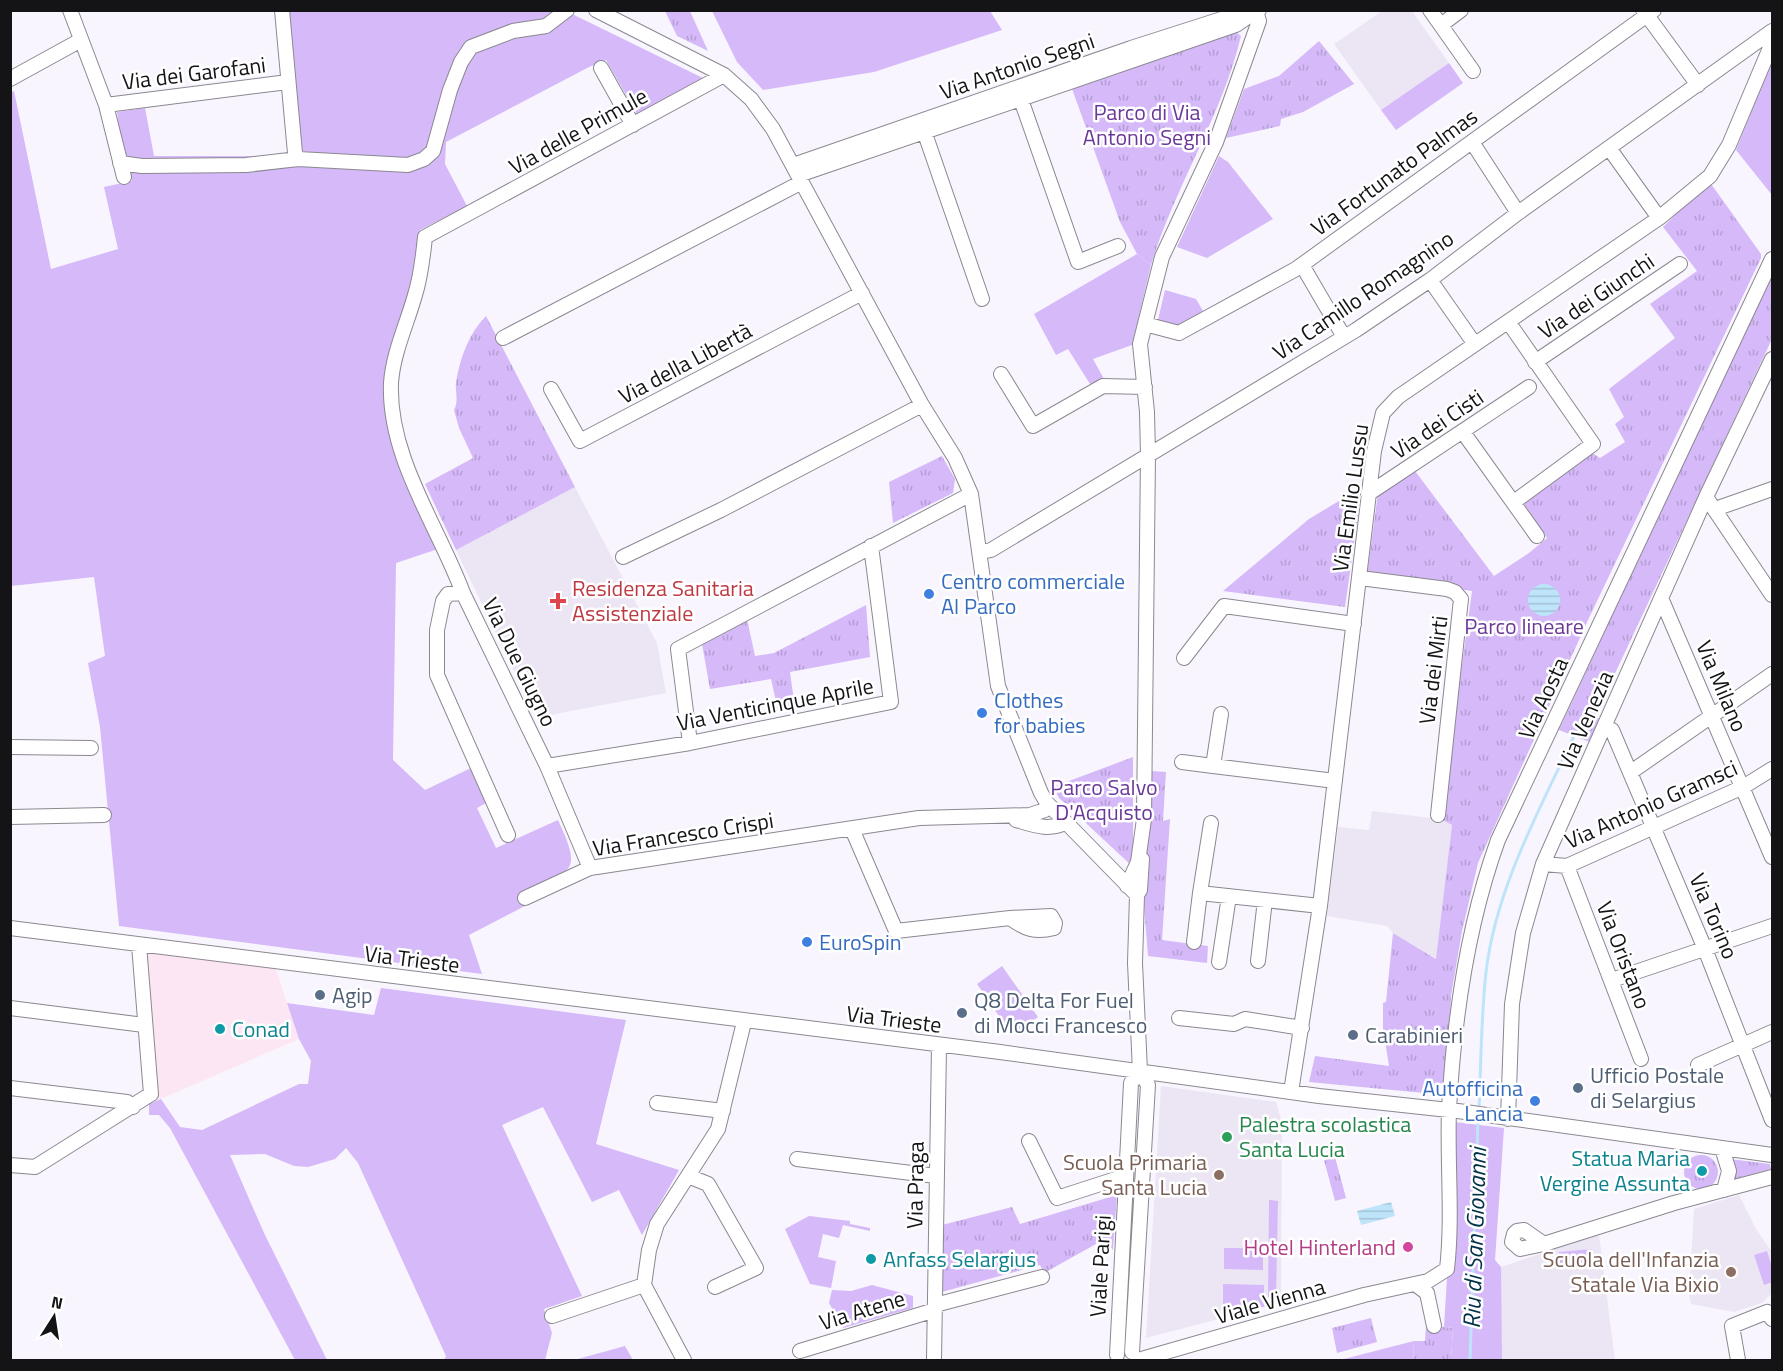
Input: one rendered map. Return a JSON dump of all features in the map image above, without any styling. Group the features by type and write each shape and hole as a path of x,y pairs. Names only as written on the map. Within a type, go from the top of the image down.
{"street":[{"path":"70,10 105,105 124,177"},
{"path":"282,10 297,156"},
{"path":"120,163 142,166 246,165 297,156 408,165 424,159 433,151 450,90 461,62 471,46 513,31 546,26 567,10"},
{"path":"596,10 724,75 758,107 798,174 922,405 955,459 971,494 981,552 998,686 1047,803 1132,890"},
{"path":"1430,10 1473,71"},
{"path":"1441,26 1461,10"},
{"path":"1140,1071 1132,890 1144,819 1148,454 1140,344 1162,257 1216,142 1259,21 1257,11"},
{"name":"Via Antonio Segni","path":"798,174 922,126 1018,93 1131,48 1234,15 1257,11"},
{"path":"1648,12 1698,85"},
{"name":"Via Fortunato Palmas","path":"1145,324 1179,333 1302,265 1648,12"},
{"name":"Via Camillo Romagnino","path":"981,552 992,550 1344,337 1430,280 1518,213 1773,31"},
{"path":"10,80 81,40"},
{"name":"Via Emilio Lussu","path":"1291,1092 1320,906 1368,494 1383,413 1398,397 1659,218 1710,176 1729,145 1773,43"},
{"path":"1752,45 1766,60"},
{"path":"601,68 633,125"},
{"name":"Via delle Primule","path":"463,593 417,487 398,437 392,411 394,361 423,263 425,237 724,75"},
{"name":"Via dei Garofani","path":"105,105 288,82"},
{"name":"Via Antonio Segni","path":"1018,93 1078,262 1118,246"},
{"name":"Via Antonio Segni","path":"922,126 982,299"},
{"path":"1472,142 1518,213"},
{"path":"1609,148 1659,218"},
{"path":"503,338 798,174"},
{"name":"Via Aosta","path":"1422,1282 1447,1269 1461,981 1480,889 1498,840 1773,259"},
{"name":"Via dei Giunchi","path":"1535,362 1680,264"},
{"path":"1302,265 1344,337"},
{"path":"1430,280 1474,343"},
{"name":"Via della Libertà","path":"550,388 580,441 862,293"},
{"path":"1509,323 1593,444 1514,502"},
{"name":"Via Venezia","path":"1504,1118 1512,1004 1523,933 1543,864 1706,497 1773,359"},
{"path":"1001,374 1033,426 1103,386 1144,387"},
{"name":"Via dei Cisti","path":"1368,494 1529,387"},
{"path":"623,557 721,510 922,405"},
{"path":"1463,432 1537,536"},
{"path":"1715,509 1773,489"},
{"path":"690,743 678,649 971,494"},
{"path":"1706,497 1773,596"},
{"name":"Via Venticinque Aprile","path":"547,766 690,743 891,702 870,546"},
{"name":"Via dei Mirti","path":"1360,578 1447,588 1455,591 1461,599 1438,815"},
{"name":"Via Due Giugno","path":"508,835 437,675 437,630 443,602 448,594 463,593 547,766 590,868"},
{"name":"Via Milano","path":"1661,598 1773,857"},
{"path":"1184,658 1224,606 1354,624"},
{"path":"1631,771 1773,674"},
{"path":"1213,765 1221,714"},
{"name":"Via Torino","path":"1612,730 1705,949 1773,1120"},
{"path":"10,747 91,748"},
{"path":"1182,762 1335,781"},
{"name":"Via Antonio Gramsci","path":"1543,864 1567,866 1743,787 1773,769"},
{"name":"Via Francesco Crispi","path":"525,898 590,868 919,818 1030,815 1045,810 1047,803"},
{"path":"10,817 104,815"},
{"path":"999,815 1039,827 1055,828 1065,823"},
{"path":"1194,942 1211,823"},
{"path":"852,829 896,932 1010,918 1050,916"},
{"name":"Via Oristano","path":"1567,866 1641,1059"},
{"path":"1200,893 1320,906"},
{"path":"1220,962 1229,896"},
{"path":"1258,961 1265,900"},
{"path":"1612,980 1773,926"},
{"name":"Via Trieste","path":"10,928 1291,1092 1454,1110 1773,1155"},
{"path":"10,1164 35,1167 151,1094 138,945"},
{"path":"10,1008 144,1025"},
{"path":"1179,1018 1234,1024 1245,1019 1302,1028"},
{"path":"684,1360 644,1285 649,1250 657,1224 718,1129 744,1022"},
{"path":"1698,1065 1773,1032"},
{"name":"Via Praga","path":"934,1360 939,1046"},
{"name":"Viale Parigi","path":"1116,1358 1131,1083 1140,1071 1148,1085 1135,1358"},
{"path":"10,1088 127,1102 132,1107"},
{"path":"657,1103 723,1111"},
{"path":"1029,1141 1058,1198 1125,1176"},
{"path":"1722,1148 1729,1171 1724,1190"},
{"path":"797,1159 936,1176"},
{"path":"688,1176 708,1184 756,1268 715,1287"},
{"path":"1544,1244 1773,1177"},
{"name":"Via Atene","path":"800,1351 1042,1277"},
{"path":"1422,1282 1427,1293 1434,1326"},
{"name":"Viale Vienna","path":"1135,1358 1364,1295 1422,1282"},
{"path":"552,1316 644,1285"},
{"path":"1738,1360 1732,1326 1767,1312 1773,1319"},
{"name":"Viale Parigi","path":"1116,1358 1124,1349 1135,1358"}],"shaded area":[{"path":"1382,11 1412,11 1449,63 1381,110 1334,44"},
{"name":"Residenza Sanitaria Assistenziale","path":"575,487 657,643 666,693 545,716 524,675 517,677 456,550"},
{"path":"1372,811 1441,819 1452,825 1437,959 1393,933 1387,926 1327,916 1338,827 1369,830"},
{"path":"139,945 274,964 299,1039 149,1104"},
{"name":"Scuola Primaria Santa Lucia","path":"1161,1086 1276,1102 1282,1123 1281,1303 1146,1338"},
{"name":"Scuola dell'Infanzia Statale Via Bixio","path":"1739,1195 1756,1229 1772,1252 1772,1293 1762,1303 1734,1312 1691,1304 1689,1296 1694,1209"},
{"path":"1599,1234 1615,1360 1500,1360 1501,1267"}],"green space":[{"path":"289,11 566,11 707,80 638,116 606,60 446,142 445,164 467,206 420,230 415,272 389,352 385,410 394,446 438,549 396,563 393,760 425,790 471,768 486,803 477,808 496,848 558,820 570,852 571,861 562,874 521,893 525,906 469,935 482,974 119,926 100,727 88,663 105,656 94,577 11,586 11,92 14,91 51,269 118,249 104,187 132,181 123,156 117,112 145,108 154,156 290,156 300,153"},
{"path":"665,11 690,11 708,51 677,36"},
{"path":"712,11 990,11 1002,30 874,72 763,90 737,62"},
{"name":"Parco di Via Antonio Segni","path":"1236,32 1241,36 1233,66 1211,123 1161,236 1151,265 1137,254 1120,222 1071,86"},
{"path":"1319,41 1354,84 1303,112 1281,119 1280,126 1226,138 1244,89 1279,76"},
{"path":"1772,60 1772,195 1736,150"},
{"path":"1449,63 1463,83 1396,130 1381,110"},
{"path":"1219,156 1228,162 1273,219 1207,258 1177,247"},
{"name":"Parco lineare","path":"1709,181 1761,254 1761,258 1588,620 1478,863 1462,931 1451,996 1449,1063 1444,1082 1424,1093 1309,1082 1315,1056 1389,1066 1383,1028 1383,1003 1386,1002 1393,933 1436,959 1452,825 1441,819 1472,591 1367,575 1378,493 1415,471 1494,576 1547,538 1524,504 1591,452 1600,458 1625,442 1615,424 1624,417 1609,389 1675,338 1650,304 1697,271 1663,227"},
{"path":"1137,254 1151,265 1132,345 1093,359 1104,379 1090,384 1068,349 1056,355 1034,314"},
{"path":"1772,272 1772,339 1595,716 1603,721 1595,744 1559,730"},
{"path":"1165,290 1196,299 1203,311 1178,326 1158,320"},
{"path":"486,316 575,487 456,550 425,484 473,458 459,428 454,410 457,400 456,382 466,346"},
{"path":"942,456 955,479 953,493 893,523 889,482"},
{"path":"1362,487 1345,607 1223,591 1309,519"},
{"path":"866,605 870,657 790,672 795,708 778,710 771,679 710,689 702,644 747,619 755,656 774,653"},
{"name":"Parco Salvo D'Acquisto","path":"1133,757 1133,867 1059,798 1053,787"},
{"path":"1151,771 1166,772 1163,821 1170,819 1162,940 1208,946 1207,963 1148,956 1144,906"},
{"path":"1002,966 1038,1017 1012,1035 977,984"},
{"path":"381,988 626,1020 596,1144 679,1170 642,1235 619,1190 592,1202 543,1107 502,1125 582,1296 544,1309 552,1333 545,1360 444,1360 446,1356 358,1163 346,1148 335,1159 308,1167 294,1166 265,1154 230,1155 264,1233 327,1360 295,1360 170,1128 159,1115 149,1115 149,1104 161,1099 180,1127 202,1130 299,1084 308,1084 311,1061 299,1039 287,1003 374,1015"},
{"path":"1455,1122 1504,1128 1495,1260 1501,1267 1502,1360 1451,1360 1453,1328 1444,1327 1447,1278 1450,1274"},
{"path":"1701,1155 1713,1160 1718,1172 1713,1184 1701,1189 1689,1184 1684,1172 1689,1160"},
{"path":"1335,1157 1346,1198 1335,1201 1324,1160"},
{"path":"1730,1159 1770,1164 1771,1169 1731,1180"},
{"path":"1117,1195 1113,1250 1105,1239 1044,1273 1040,1265 942,1292 942,1225 1012,1207 1020,1224"},
{"path":"1269,1200 1278,1201 1276,1297 1268,1297"},
{"path":"809,1216 850,1221 850,1224 870,1228 870,1231 843,1225 839,1238 823,1234 818,1257 836,1261 831,1288 810,1284 785,1229"},
{"path":"1224,1248 1263,1248 1263,1270 1224,1269"},
{"path":"1592,1249 1595,1264 1560,1266 1559,1252"},
{"path":"1767,1251 1772,1267 1772,1282 1764,1285 1754,1255"},
{"path":"1223,1284 1264,1285 1264,1307 1223,1306"},
{"path":"872,1285 913,1296 913,1308 843,1328 829,1303 832,1290 851,1291"},
{"path":"1371,1318 1377,1342 1337,1353 1332,1328"},
{"path":"1426,1325 1453,1328 1451,1360 1413,1360 1414,1341 1425,1341"},
{"path":"1414,1341 1413,1360 1340,1360"},
{"path":"625,1346 633,1360 574,1360"}],"water":[{"path":"1544,584 1556,588 1560,600 1556,612 1544,616 1532,612 1528,600 1532,588"},
{"path":"1391,1202 1395,1216 1361,1225 1357,1211"}],"waterway":[{"name":"Riu di San Giovanni","path":"1479,1110 1483,1006 1491,941 1509,880 1533,821 1574,736"},
{"name":"Riu di San Giovanni","path":"1470,1360 1478,1119"}],"place":[{"name":"Centro commerciale Al Parco","path":"929,594"},
{"name":"Residenza Sanitaria Assistenziale","path":"558,601"},
{"name":"Clothes for babies","path":"982,713"},
{"name":"EuroSpin","path":"807,942"},
{"name":"Agip","path":"320,995"},
{"name":"Q8 Delta For Fuel di Mocci Francesco","path":"962,1013"},
{"name":"Conad","path":"220,1029"},
{"name":"Carabinieri","path":"1353,1035"},
{"name":"Ufficio Postale di Selargius","path":"1578,1088"},
{"name":"Autofficina Lancia","path":"1535,1101"},
{"name":"Palestra scolastica Santa Lucia","path":"1227,1137"},
{"name":"Statua Maria Vergine Assunta","path":"1702,1171"},
{"name":"Scuola Primaria Santa Lucia","path":"1219,1175"},
{"name":"Hotel Hinterland","path":"1408,1247"},
{"name":"Anfass Selargius","path":"871,1259"},
{"name":"Scuola dell'Infanzia Statale Via Bixio","path":"1731,1272"}]}
